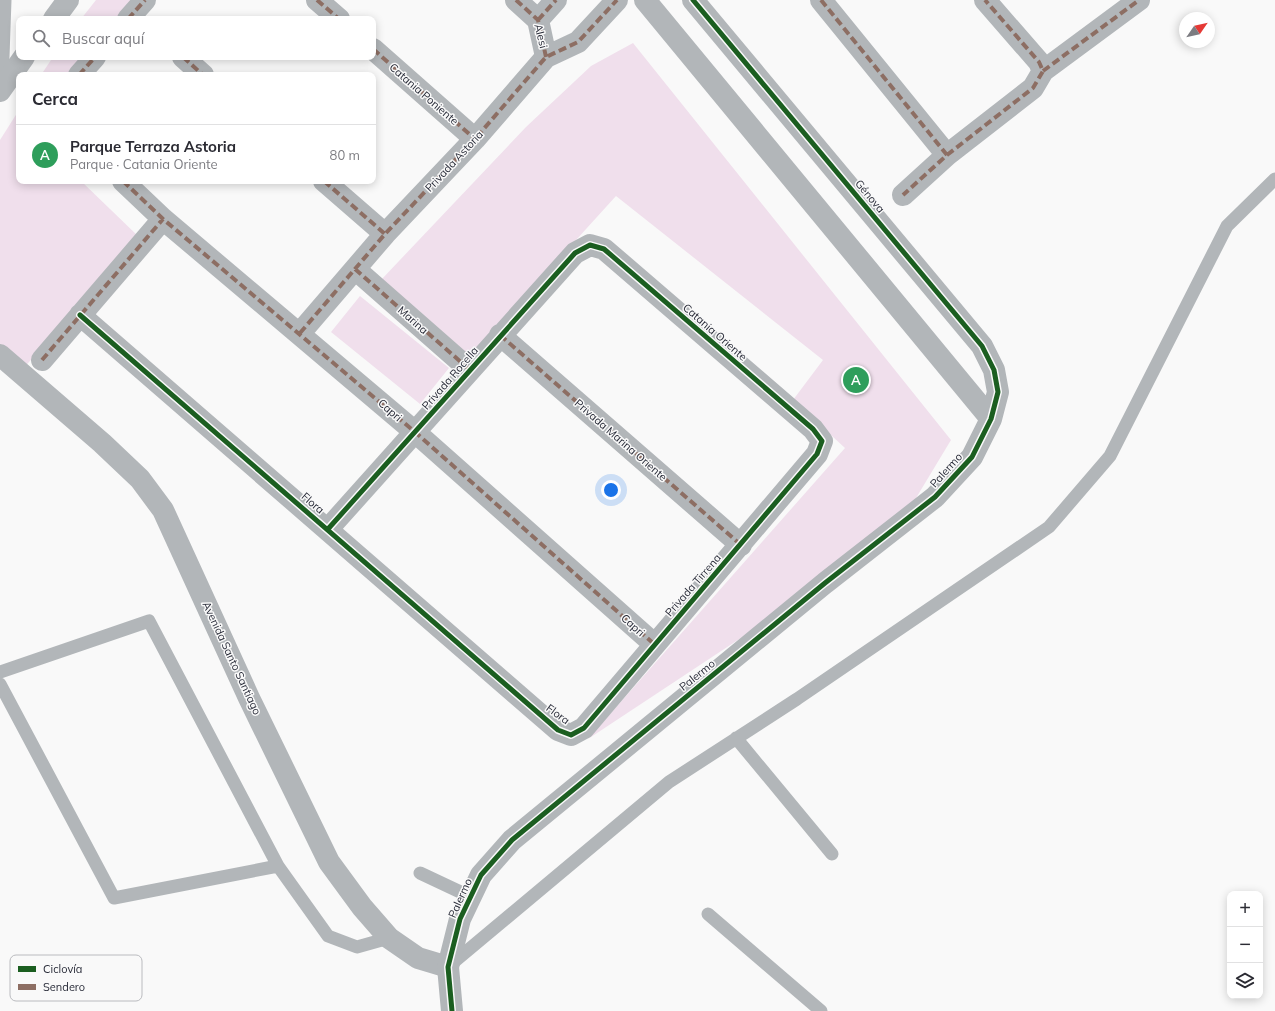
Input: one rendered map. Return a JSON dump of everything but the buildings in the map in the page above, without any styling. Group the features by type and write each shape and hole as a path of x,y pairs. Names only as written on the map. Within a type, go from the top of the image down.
{"street":[{"path":"56,16 68,0"},
{"path":"317,0 336,16"},
{"name":"Alesi","path":"516,0 538,20 546,57"},
{"path":"538,20 556,0"},
{"name":"Privada Astoria","path":"300,334 385,234 475,139 546,57 578,42 617,0"},
{"path":"645,0 991,419"},
{"name":"Génova","path":"693,0 982,346 994,370 998,392 991,419"},
{"path":"821,0 947,155"},
{"path":"985,0 1039,62 1043,71"},
{"path":"903,195 947,155 1033,88 1043,71 1139,0"},
{"name":"Catania Poniente","path":"376,52 475,139"},
{"path":"1,88 22,60"},
{"path":"82,72 92,60"},
{"path":"186,60 200,72"},
{"name":"Capri","path":"126,184 163,219 416,432 654,644"},
{"path":"327,184 385,234"},
{"path":"42,360 163,219"},
{"name":"Privada Rocella","path":"328,529 416,432 500,335 576,253 590,245"},
{"name":"Catania Oriente","path":"590,245 604,249 813,429 822,441"},
{"name":"Marina","path":"355,269 470,370"},
{"name":"Flora","path":"80,315 558,730 571,735"},
{"name":"Privada Marina Oriente","path":"500,335 741,545"},
{"name":"Avenida Santo Santiago","path":"0,355 102,443 140,479 163,510 249,698 329,862 362,907 389,938 418,958 448,967"},
{"name":"Palermo","path":"452,1011 448,967 460,919 481,875 512,840 825,583 935,497 972,457 991,419"},
{"name":"Privada Tirrena","path":"571,735 584,728 654,644 741,545 817,454 822,441"}],"lane":[{"path":"1,88 5,0"},
{"path":"448,967 669,782 1049,527 1110,456 1227,226 1275,179"},
{"path":"0,672 150,621 278,866 328,936 356,947 389,938"},
{"path":"0,684 114,898 278,866"},
{"path":"736,738 832,854"},
{"path":"420,873 471,897"},
{"path":"708,914 821,1011"}],"shaded area":[{"path":"96,0 135,0 122,16 83,16"},
{"path":"633,43 951,440 907,513 759,626 588,739 845,448 793,400 823,360 616,196 469,358 381,280 526,127 591,66"},
{"path":"51,60 84,60 74,72 43,72"},
{"path":"16,115 16,184 84,184 139,237 22,370 0,349 0,140"},
{"path":"360,296 449,368 420,404 331,332"}],"marked path":[{"path":"131,16 145,0"},
{"path":"317,0 336,16"},
{"path":"516,0 538,20 546,57"},
{"path":"538,20 556,0"},
{"path":"300,333 385,234 475,139 546,57 578,42 617,0"},
{"path":"821,0 947,155 903,195"},
{"path":"947,155 1033,88 1043,71 1039,62 985,0"},
{"path":"1043,71 1139,0"},
{"path":"376,52 475,139"},
{"path":"82,72 92,60"},
{"path":"186,60 200,72"},
{"path":"126,184 163,219 415,432 654,644"},
{"path":"327,184 385,234"},
{"path":"42,360 163,219"},
{"path":"355,269 470,370"},
{"path":"500,335 741,545"}],"cycle path":[{"path":"452,1011 448,967 460,919 481,875 512,840 825,583 935,497 972,457 991,419 998,392 994,370 982,346 693,0"},
{"path":"80,315 558,730 571,735 584,728 817,454 822,441 813,429 604,249 590,245 575,253 328,529"}],"place":[{"name":"Parque Terraza Astoria","path":"856,380"}]}
